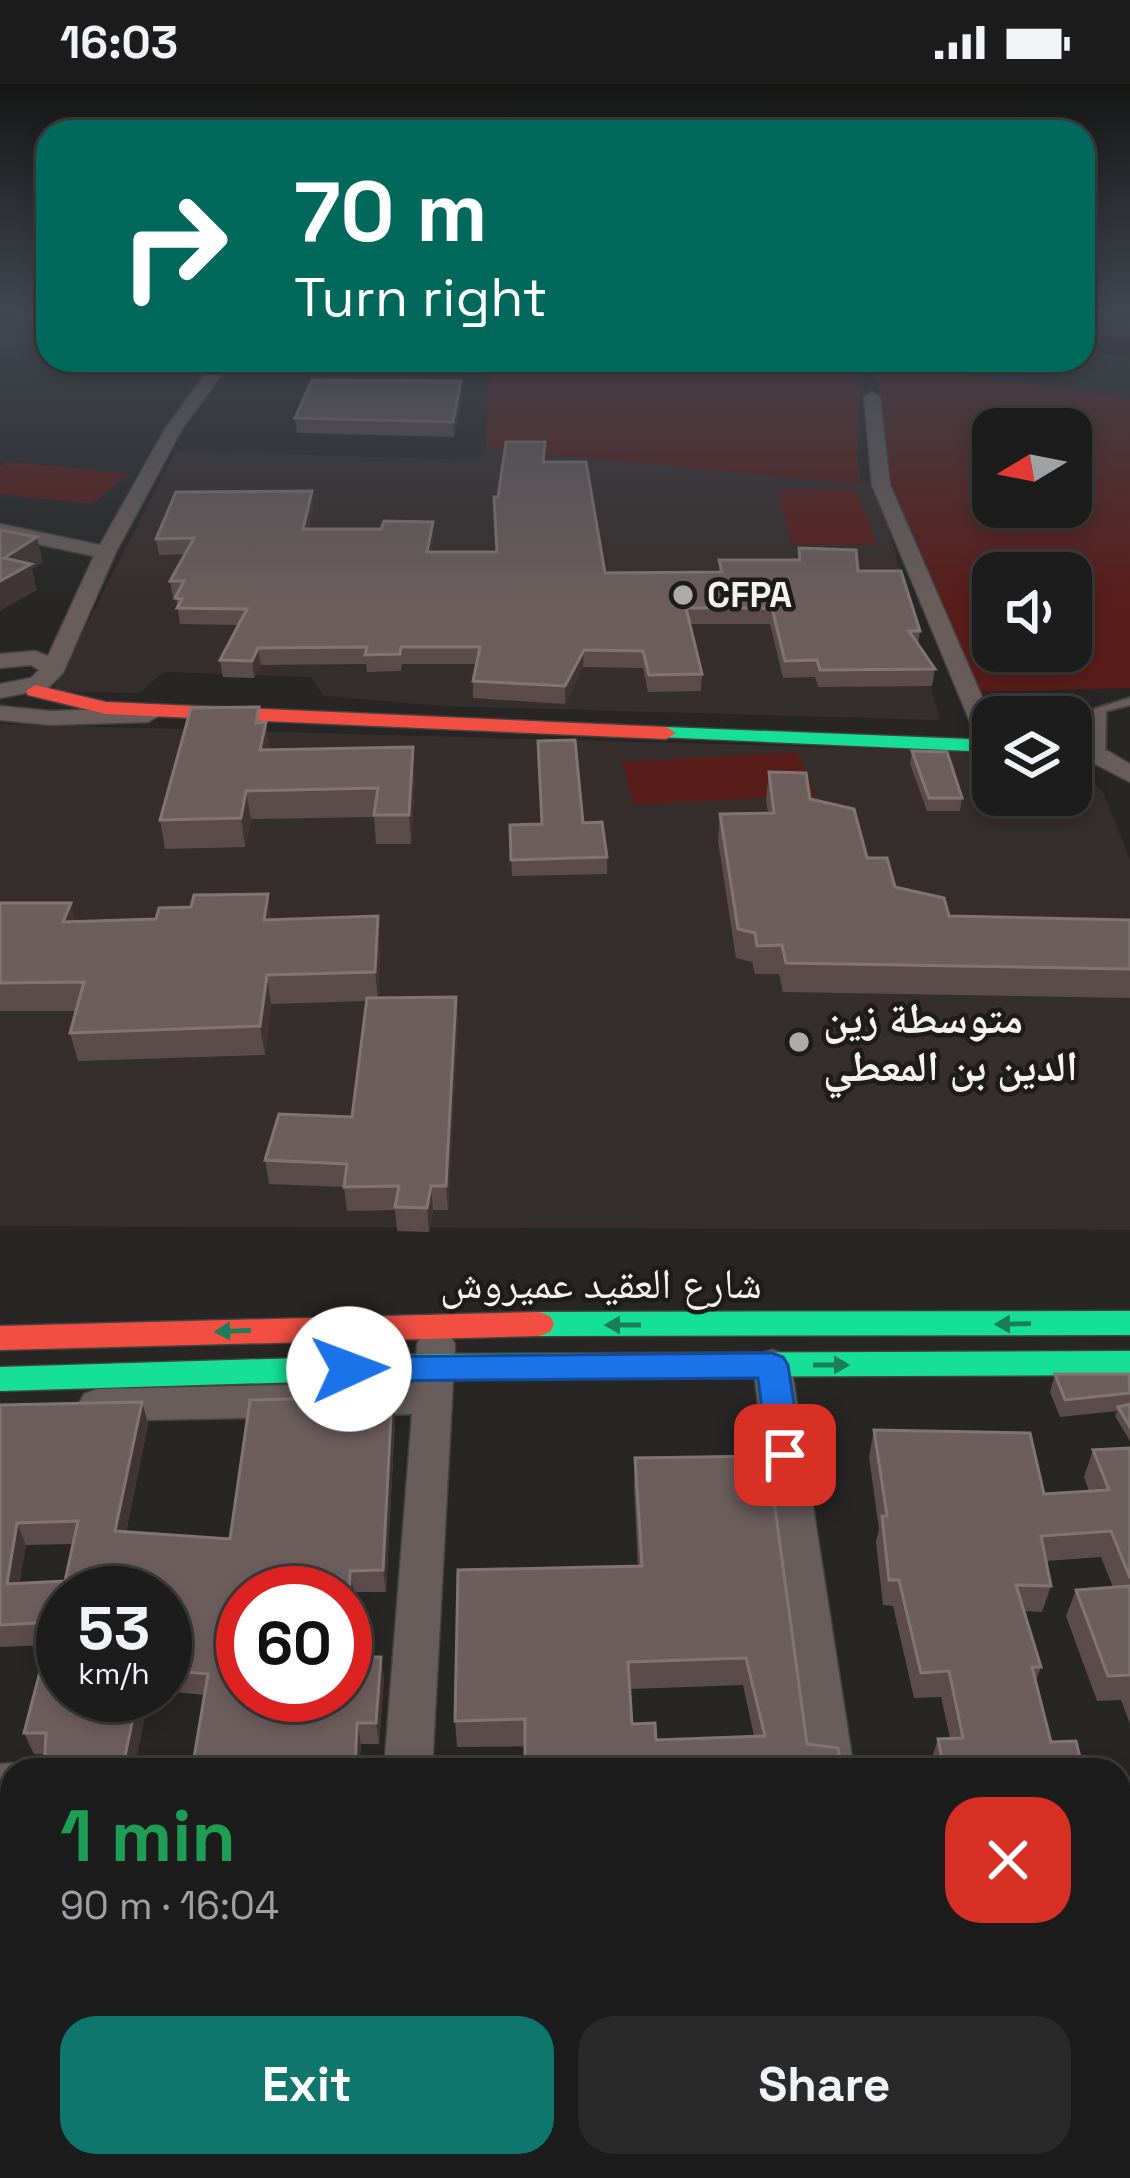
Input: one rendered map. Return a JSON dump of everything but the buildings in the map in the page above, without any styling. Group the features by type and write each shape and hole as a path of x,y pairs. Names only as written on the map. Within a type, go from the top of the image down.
{"main road":[{"path":"45,681 106,708 972,745"},
{"name":"شارع العقيد عميروش","path":"0,1379 434,1363 1130,1323"},
{"name":"شارع العقيد عميروش","path":"0,1338 434,1363 1130,1363"}],"street":[{"path":"0,713 45,681 74,632 78,612 106,552 188,410"},
{"path":"873,410 881,484 972,702"},
{"path":"0,530 106,552"},
{"path":"9,658 78,612"},
{"path":"9,658 49,664 45,681"},
{"path":"0,691 45,681"},
{"path":"0,713 92,718 181,713"},
{"path":"1092,755 1130,775"},
{"path":"0,1407 434,1363 409,1758"},
{"path":"772,1365 828,1758"}],"lane":[{"path":"1099,756 1100,709 1130,701"}],"shaded area":[{"path":"488,410 859,410 857,457 862,485 486,448"},
{"path":"882,410 972,410 972,528 1092,528 1092,410 1130,410 1130,688 973,692 892,488"},
{"path":"486,448 877,485 940,720 442,706 324,696 310,677 164,672 139,693 52,691 176,451 479,460"},
{"path":"8,461 130,474 92,504 0,494 0,467"},
{"path":"777,489 856,489 877,545 792,545"},
{"path":"0,724 972,751 972,816 1092,816 1092,782 1102,790 1130,860 1130,1230 0,1226"},
{"path":"797,752 816,795 634,805 622,762"}],"traffic: fast":[{"path":"666,733 972,745"},
{"path":"539,1324 1130,1323"},
{"path":"0,1379 436,1366 1130,1363"}],"traffic: jam":[{"path":"35,691 106,708 181,713 666,733"},
{"path":"0,1338 539,1324"}],"place":[{"name":"CFPA","path":"683,595"},
{"name":"متوسطة زين الدين بن المعطي","path":"799,1042"}],"route":[{"path":"349,1369 772,1365 785,1455"}]}
